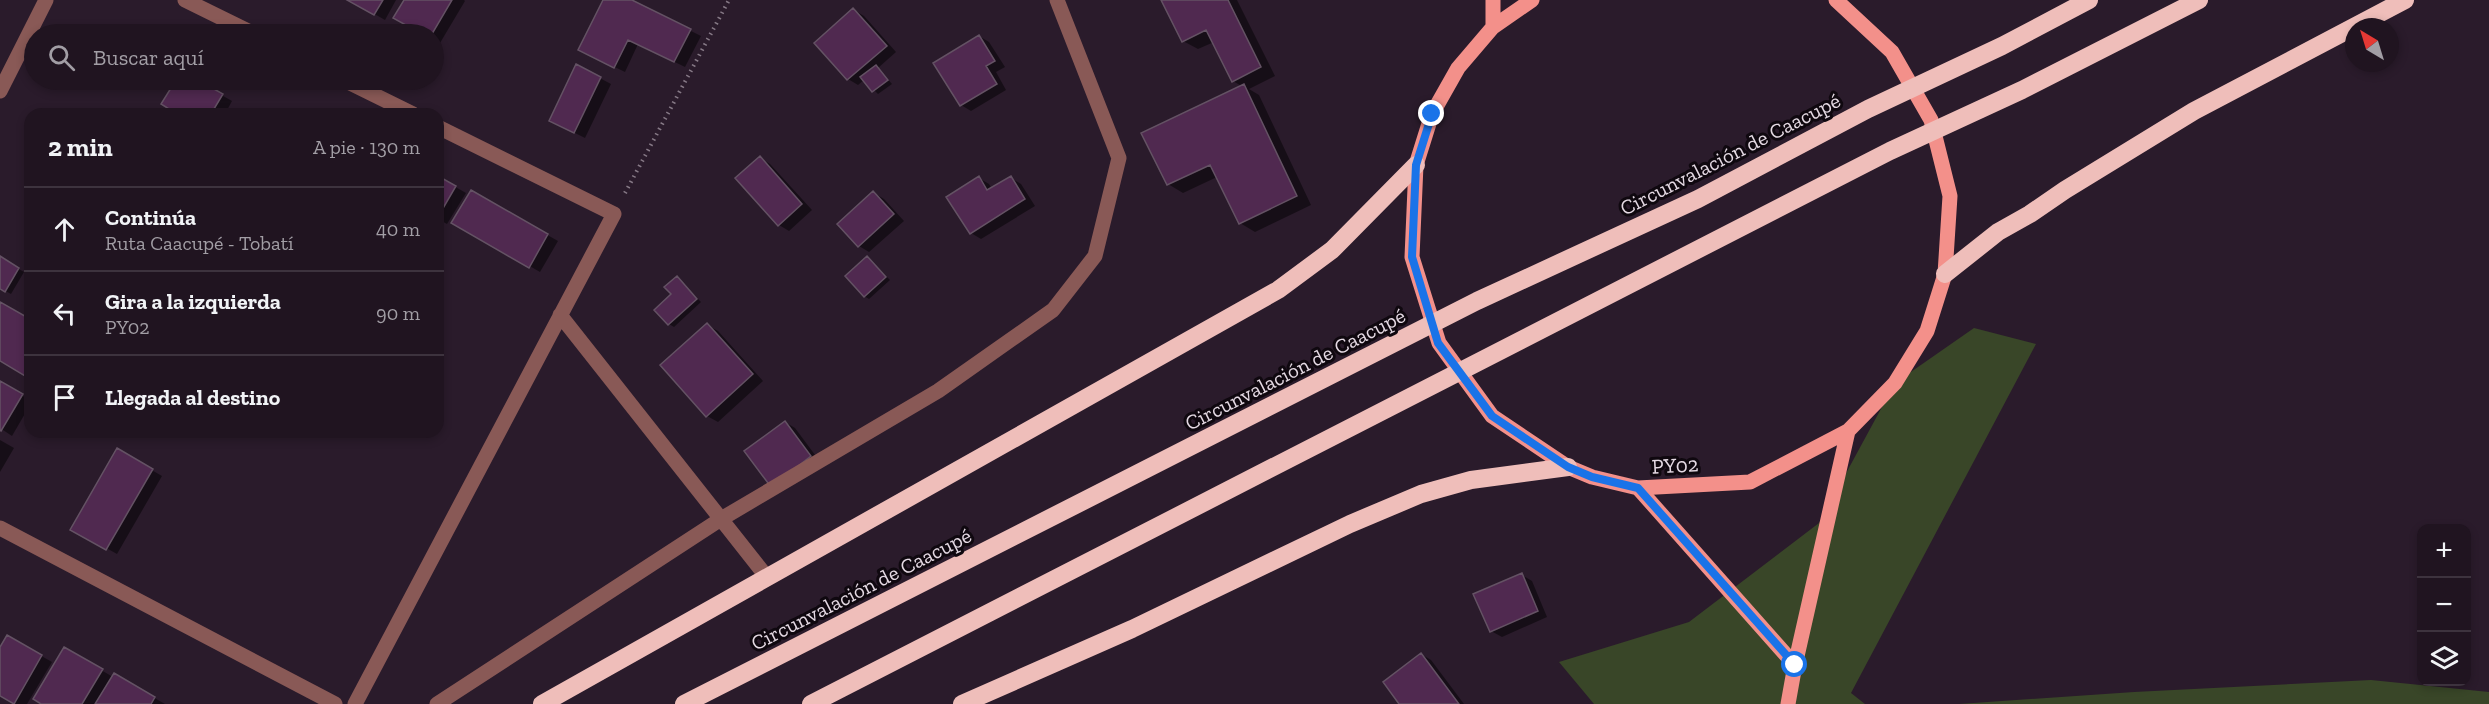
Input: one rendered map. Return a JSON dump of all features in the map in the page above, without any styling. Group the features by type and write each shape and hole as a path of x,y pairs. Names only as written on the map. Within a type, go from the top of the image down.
{"highway":[{"name":"Circunvalación de Caacupé","path":"684,704 1477,301 1698,199 1868,109 2002,46 2089,0"},
{"path":"811,704 1890,151 2022,90 2199,0"},
{"path":"1945,273 1998,232 2194,111 2405,0"},
{"path":"542,704 1278,290 1332,250 1416,165"},
{"path":"962,704 1132,629 1350,524 1421,494 1471,480 1568,467"}],"main road":[{"path":"1493,0 1493,27"},
{"name":"PY02","path":"1532,0 1493,27 1458,68 1437,105 1416,165 1412,257 1438,343 1492,416 1568,467 1592,477 1638,488 1750,482 1848,431 1895,384 1927,332 1945,273 1950,196 1931,120 1892,52 1836,0"},
{"path":"1788,704 1848,431"},
{"path":"1638,488 1795,665"}],"street":[{"path":"34,24 46,0"},
{"path":"185,0 234,24"},
{"path":"437,704 721,519 938,391 1053,310 1095,256 1119,158 1057,0"},
{"path":"0,91 24,44"},
{"path":"364,90 401,108"},
{"path":"355,704 614,214 444,130"},
{"path":"561,315 766,576"},
{"path":"0,528 335,704"}],"path":[{"path":"614,214 729,0"}],"green space":[{"path":"1974,328 2036,344 1851,693 1865,704 1594,704 1559,662 1689,622 1819,523 1895,383"},
{"path":"2371,680 2489,692 2489,704 1959,704 2134,692"}],"building":[{"path":"347,0 383,0 374,15"},
{"path":"404,0 452,0 438,24 404,24 393,18"},
{"path":"603,0 632,0 691,29 674,62 628,40 614,68 578,50"},
{"path":"1161,0 1228,0 1261,67 1232,82 1206,30 1182,42"},
{"path":"853,8 887,46 847,80 814,43"},
{"path":"979,35 995,61 986,66 997,84 960,106 933,63"},
{"path":"576,64 601,77 574,133 549,121"},
{"path":"876,65 888,80 872,92 860,77"},
{"path":"1244,84 1297,196 1239,224 1210,165 1167,185 1141,133"},
{"path":"170,90 216,90 223,94 215,108 167,108 161,104"},
{"path":"760,156 802,204 778,226 735,178"},
{"path":"979,176 987,190 1011,176 1025,199 970,234 946,197"},
{"path":"444,179 456,186 444,207"},
{"path":"471,190 548,234 529,268 451,223"},
{"path":"873,191 894,214 858,247 837,224"},
{"path":"0,256 19,268 5,292 0,289"},
{"path":"867,256 886,277 864,297 845,276"},
{"path":"677,276 697,299 668,325 654,310 671,294 664,287"},
{"path":"0,302 24,316 24,375 0,361"},
{"path":"707,323 753,374 706,417 660,365"},
{"path":"0,381 23,394 1,431 0,430"},
{"path":"785,421 811,456 771,487 744,451"},
{"path":"117,448 153,469 106,550 70,530"},
{"path":"1522,573 1538,611 1490,632 1473,594"},
{"path":"7,635 42,655 14,704 0,696 0,647"},
{"path":"64,647 103,669 82,704 41,704 33,699"},
{"path":"1421,653 1459,704 1399,704 1383,682"},
{"path":"114,673 155,697 151,704 95,704"}],"route":[{"path":"1432,114 1416,165 1412,257 1438,343 1492,416 1568,467 1592,477 1638,488 1795,665"}]}
